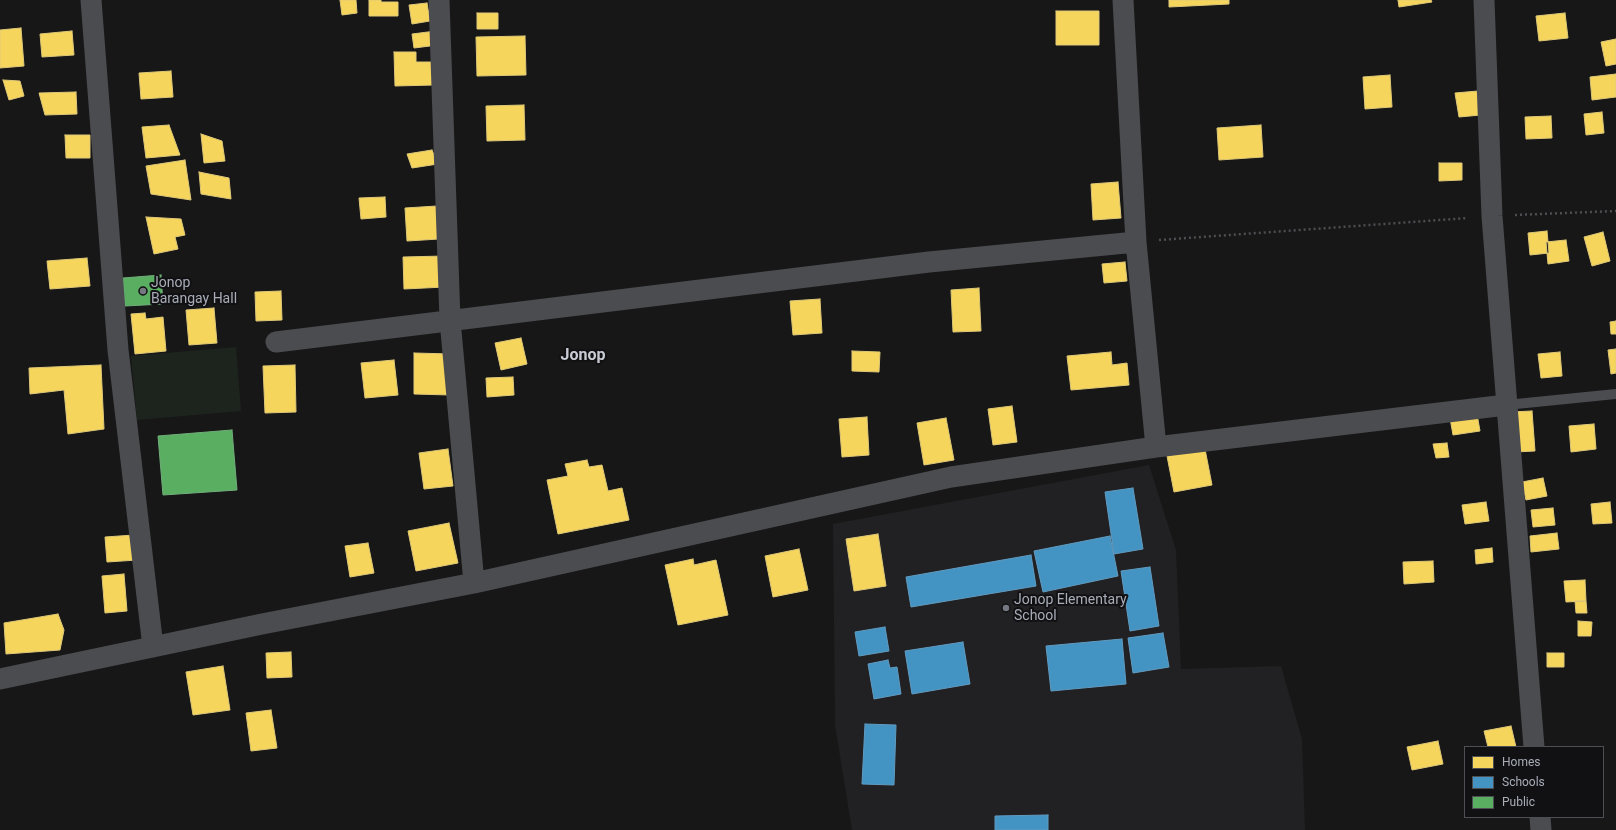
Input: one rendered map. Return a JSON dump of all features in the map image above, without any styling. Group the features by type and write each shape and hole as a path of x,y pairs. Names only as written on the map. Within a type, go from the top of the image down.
{"street":[{"path":"90,0 118,350 153,647"},
{"path":"439,0 450,320 474,583"},
{"path":"1123,0 1136,242 1156,447"},
{"path":"1484,0 1492,216 1534,746"},
{"path":"276,342 929,262 1136,242"},
{"path":"0,679 262,624 474,583 951,477 1156,447 1506,405"},
{"path":"1540,818 1541,830"}],"lane":[{"path":"1506,405 1616,394"}],"path":[{"path":"1136,242 1492,216 1616,211"}],"shaded area":[{"path":"236,347 241,411 137,420 131,356"},
{"name":"Jonop Elementary School","path":"1149,465 1176,550 1181,669 1281,666 1302,739 1305,830 852,830 835,725 833,524"}],"building: Homes":[{"path":"340,0 356,0 357,13 342,15"},
{"path":"369,0 398,2 398,16 369,16"},
{"path":"1169,0 1229,0 1229,4 1169,7"},
{"path":"1398,0 1431,0 1432,2 1399,7"},
{"path":"427,3 430,21 412,24 409,5"},
{"path":"1056,11 1099,11 1099,45 1056,45"},
{"path":"477,13 498,13 498,29 477,29"},
{"path":"1565,13 1568,38 1539,41 1536,16"},
{"path":"21,28 24,66 0,68 0,30"},
{"path":"72,31 74,55 42,57 40,34"},
{"path":"436,31 438,45 414,48 412,34"},
{"path":"525,36 526,75 477,76 476,37"},
{"path":"1616,39 1616,64 1606,66 1601,42"},
{"path":"394,52 416,52 416,62 433,62 434,85 395,86"},
{"path":"171,71 173,97 141,99 139,73"},
{"path":"1616,74 1616,97 1592,100 1590,77"},
{"path":"1390,75 1392,107 1365,109 1363,77"},
{"path":"3,80 20,81 24,96 9,100"},
{"path":"1478,91 1481,115 1459,117 1455,93"},
{"path":"76,92 77,114 45,115 39,93"},
{"path":"524,105 525,140 487,141 486,106"},
{"path":"1602,112 1604,133 1586,135 1584,114"},
{"path":"1551,116 1552,138 1526,139 1525,117"},
{"path":"169,125 180,155 146,158 142,127"},
{"path":"1261,125 1263,157 1219,160 1217,128"},
{"path":"201,134 222,141 225,161 204,163"},
{"path":"65,135 90,135 90,158 66,158"},
{"path":"432,150 438,164 412,168 407,154"},
{"path":"185,160 191,200 151,194 146,166"},
{"path":"1439,163 1462,163 1462,180 1439,181"},
{"path":"199,172 229,178 231,199 201,194"},
{"path":"1118,182 1121,218 1093,220 1091,184"},
{"path":"385,197 386,217 361,219 359,198"},
{"path":"437,206 439,239 407,241 405,208"},
{"path":"146,217 181,219 185,235 175,237 178,249 154,254"},
{"path":"1547,231 1549,253 1530,255 1528,233"},
{"path":"1603,232 1610,261 1592,266 1584,237"},
{"path":"1566,240 1569,261 1548,264 1546,242"},
{"path":"444,256 445,287 404,289 403,257"},
{"path":"87,258 90,286 50,289 47,261"},
{"path":"1125,262 1127,281 1104,283 1102,264"},
{"path":"979,288 981,331 953,332 951,290"},
{"path":"281,291 282,320 256,321 255,292"},
{"path":"820,299 822,333 793,335 790,301"},
{"path":"214,308 217,343 189,345 186,310"},
{"path":"145,313 146,319 163,317 166,351 135,354 131,314"},
{"path":"1616,321 1616,334 1611,334 1610,322"},
{"path":"521,338 527,364 501,370 495,343"},
{"path":"1616,349 1616,373 1611,374 1608,350"},
{"path":"852,351 880,352 879,372 852,371"},
{"path":"1111,352 1112,365 1127,363 1129,385 1071,390 1067,356"},
{"path":"1560,352 1562,376 1541,378 1538,354"},
{"path":"414,353 451,354 450,395 414,394"},
{"path":"394,360 398,395 365,398 361,363"},
{"path":"101,365 104,429 68,434 64,390 30,394 29,368"},
{"path":"295,365 296,412 265,413 263,366"},
{"path":"513,377 514,395 487,397 486,378"},
{"path":"1012,406 1017,442 993,445 988,409"},
{"path":"1532,411 1535,451 1515,452 1511,412"},
{"path":"1477,414 1480,431 1453,435 1450,418"},
{"path":"867,417 869,455 842,457 839,419"},
{"path":"946,418 954,460 924,465 917,423"},
{"path":"1594,424 1596,449 1571,452 1569,426"},
{"path":"1447,443 1449,457 1436,458 1433,444"},
{"path":"448,449 453,486 424,489 419,453"},
{"path":"1205,449 1212,485 1174,492 1167,456"},
{"path":"587,460 589,467 602,465 608,491 622,488 629,520 558,534 547,480 568,476 565,464"},
{"path":"1543,478 1547,496 1526,500 1522,482"},
{"path":"1486,502 1489,521 1465,524 1462,505"},
{"path":"1610,502 1612,523 1593,524 1591,504"},
{"path":"1553,508 1555,525 1533,527 1531,510"},
{"path":"449,523 458,563 416,571 408,531"},
{"path":"1557,533 1559,549 1531,552 1530,536"},
{"path":"878,534 886,586 854,591 846,539"},
{"path":"134,535 137,560 107,562 105,537"},
{"path":"368,543 374,573 350,577 345,546"},
{"path":"1492,548 1493,562 1476,564 1475,550"},
{"path":"799,549 808,590 773,597 765,556"},
{"path":"693,559 694,565 716,560 728,615 678,625 665,565"},
{"path":"1433,561 1434,582 1404,584 1403,562"},
{"path":"124,574 127,611 105,613 102,576"},
{"path":"1585,580 1586,601 1566,602 1564,581"},
{"path":"1575,601 1586,601 1587,613 1576,613"},
{"path":"58,614 64,630 60,650 6,654 4,623"},
{"path":"1578,621 1592,622 1591,636 1578,636"},
{"path":"291,652 292,677 267,678 266,653"},
{"path":"1547,653 1564,653 1564,667 1547,667"},
{"path":"223,666 230,710 193,715 186,672"},
{"path":"271,710 277,748 251,751 246,713"},
{"path":"1511,726 1516,746 1488,746 1484,731"},
{"path":"1438,741 1443,764 1412,770 1407,747"}],"building: Schools":[{"path":"1133,488 1143,549 1114,554 1105,492"},
{"path":"1110,536 1118,576 1043,592 1034,551"},
{"path":"1031,555 1036,586 911,607 906,577"},
{"path":"1150,567 1159,626 1130,631 1121,571"},
{"path":"885,627 889,651 859,656 855,632"},
{"path":"1163,633 1169,667 1133,673 1128,638"},
{"path":"1122,639 1126,684 1051,691 1046,646"},
{"path":"963,642 970,684 912,694 905,651"},
{"path":"888,660 890,668 897,667 901,694 874,699 868,664"},
{"path":"865,724 896,725 894,785 862,784"},
{"path":"1048,815 1048,830 995,830 995,816"}],"building: Public":[{"name":"Jonop Barangay Hall","path":"161,275 163,304 125,306 123,278"},
{"path":"232,430 237,490 163,495 158,436"}],"place":[{"name":"Jonop Barangay Hall","path":"143,291"},
{"name":"Jonop Elementary School","path":"1006,608"}],"district":[{"name":"Jonop","path":"583,356"}]}
